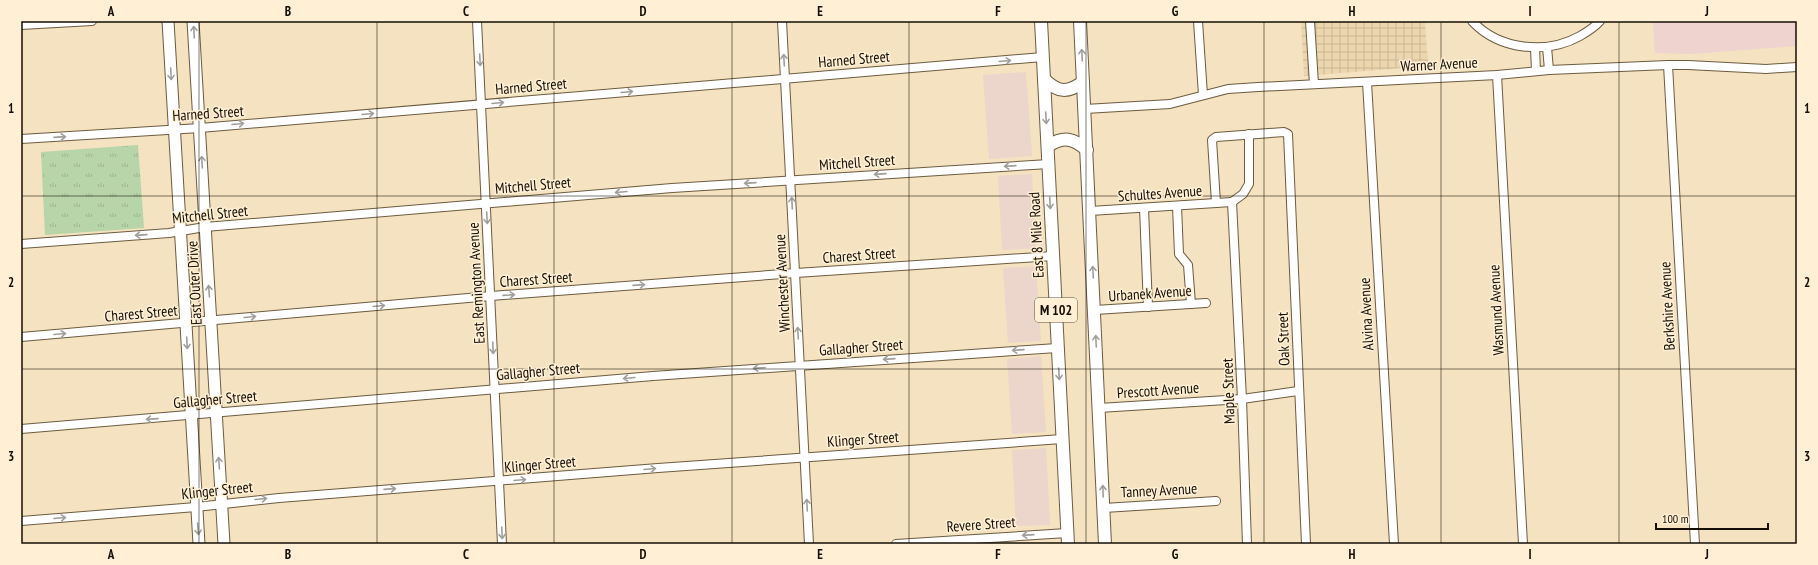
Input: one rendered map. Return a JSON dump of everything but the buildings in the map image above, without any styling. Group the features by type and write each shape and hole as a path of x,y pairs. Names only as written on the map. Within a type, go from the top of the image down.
{"highway":[{"name":"East 8 Mile Road","path":"1041,21 1057,348 1069,541"},
{"name":"M 102","path":"1080,21 1105,544"},
{"path":"1044,79 1050,85 1061,90 1072,89 1083,82"},
{"path":"1048,146 1059,140 1069,139 1079,143 1087,150"}],"main road":[{"name":"East Outer Drive","path":"168,21 199,544"},
{"name":"East Outer Drive","path":"193,21 224,544"}],"street":[{"path":"21,25 92,21"},
{"name":"East Remington Avenue","path":"478,21 502,544"},
{"name":"Winchester Avenue","path":"782,21 809,544"},
{"path":"1198,21 1203,95"},
{"path":"1310,21 1314,84"},
{"path":"1472,21 1486,34 1495,38 1512,44 1535,48 1547,47 1576,38 1588,32 1600,21"},
{"path":"1547,47 1549,70"},
{"path":"1535,48 1536,71"},
{"name":"Harned Street","path":"21,139 200,128 1043,58"},
{"name":"Warner Avenue","path":"1085,109 1170,104 1228,89 1497,75 1549,70 1668,65 1766,69 1797,67"},
{"name":"Berkshire Avenue","path":"1668,65 1695,544"},
{"name":"Wasmund Avenue","path":"1497,75 1523,544"},
{"name":"Alvina Avenue","path":"1367,82 1394,544"},
{"name":"Oak Street","path":"1249,134 1284,132 1288,134 1298,391 1306,544"},
{"path":"1216,203 1212,140 1216,137 1249,134 1249,184 1243,194 1232,202"},
{"name":"Mitchell Street","path":"21,244 180,232 205,227 487,203 791,180 1049,164"},
{"name":"Schultes Avenue","path":"1090,211 1232,202"},
{"name":"Maple Street","path":"1232,202 1242,399 1247,544"},
{"path":"1177,206 1179,254 1188,265 1191,304"},
{"path":"1144,208 1148,307"},
{"name":"Charest Street","path":"21,337 186,324 211,320 491,296 796,273 1053,256"},
{"name":"Urbanek Avenue","path":"1095,310 1206,303"},
{"name":"Gallagher Street","path":"21,429 800,365 1057,348"},
{"name":"Prescott Avenue","path":"1099,408 1242,399 1298,391"},
{"name":"Klinger Street","path":"21,521 499,481 1062,439"},
{"name":"Tanney Avenue","path":"1104,508 1216,501"},
{"name":"Revere Street","path":"896,544 1069,541"}],"shaded area":[{"path":"1301,21 1425,21 1428,66 1304,76"},
{"path":"1653,21 1797,21 1797,46 1692,54 1655,53"},
{"path":"1026,72 1032,156 989,159 983,75"},
{"path":"1032,174 1036,248 1002,250 998,176"},
{"path":"1036,266 1041,341 1008,343 1003,268"},
{"path":"1041,356 1046,432 1012,434 1007,359"},
{"path":"1046,448 1050,525 1016,526 1012,450"}],"green space":[{"path":"138,145 144,228 45,235 41,152"}]}
